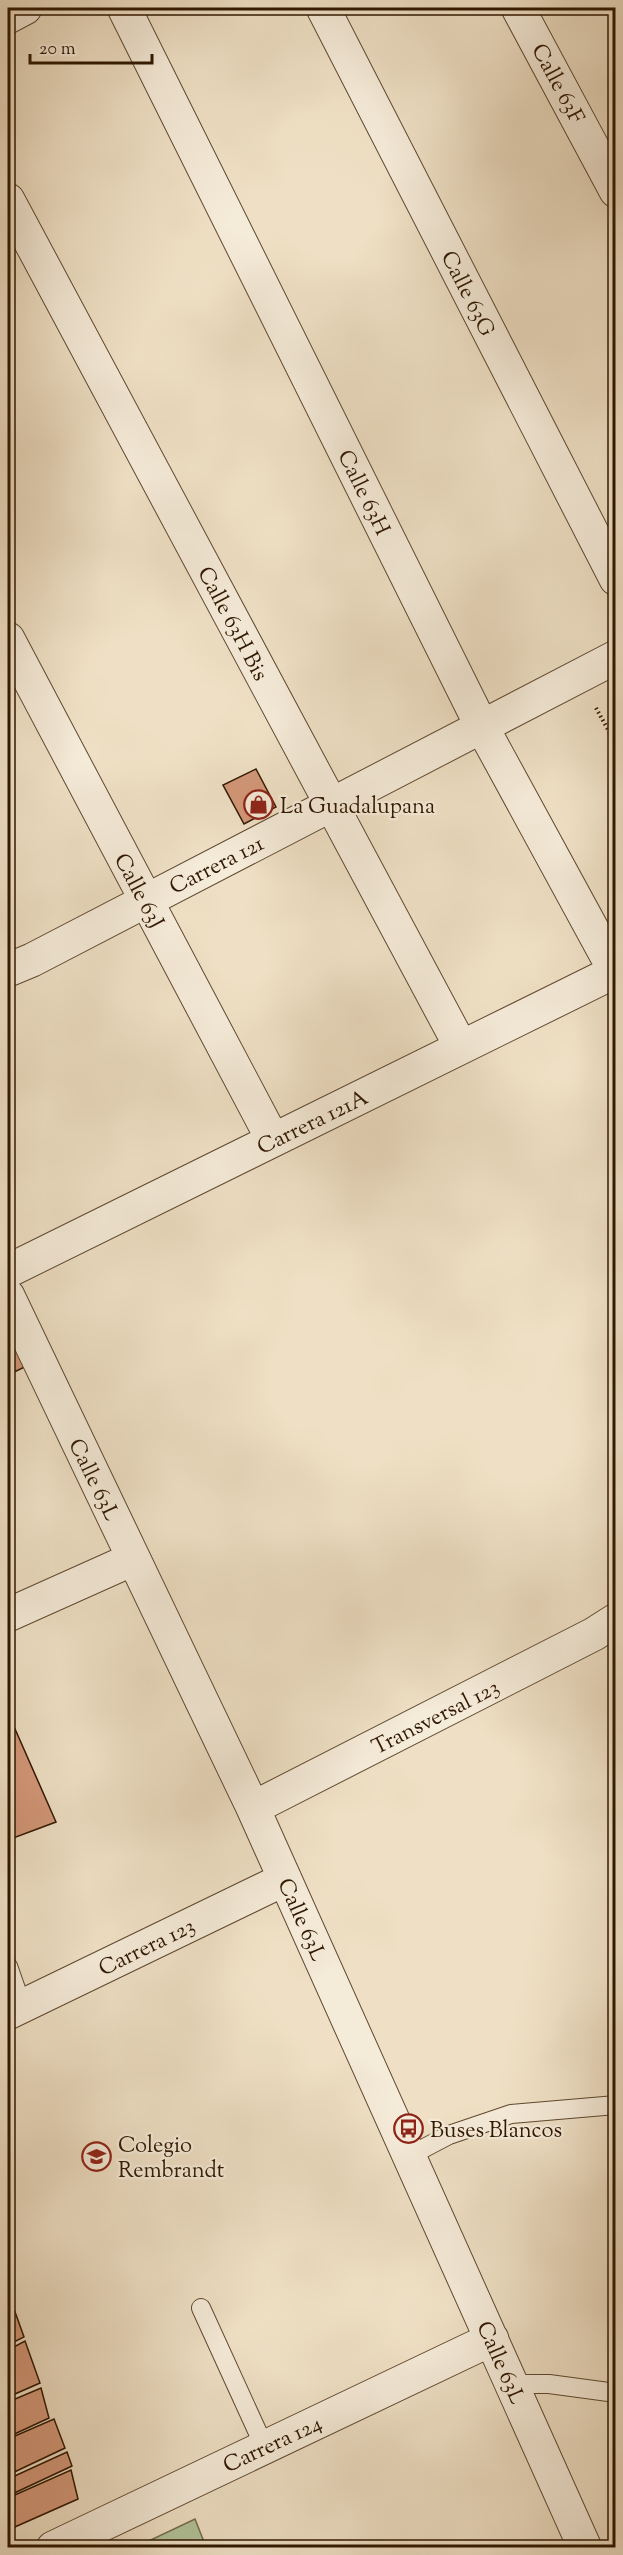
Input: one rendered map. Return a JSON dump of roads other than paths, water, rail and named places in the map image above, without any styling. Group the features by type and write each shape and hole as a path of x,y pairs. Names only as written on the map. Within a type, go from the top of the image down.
{"street":[{"path":"8,17 25,8"},
{"name":"Calle 63H","path":"124,8 482,727 615,971"},
{"name":"Calle 63G","path":"323,8 615,579"},
{"name":"Calle 63F","path":"519,8 615,191"},
{"name":"Calle 63H Bis","path":"8,200 461,1047"},
{"name":"Calle 63J","path":"8,639 273,1140"},
{"name":"Carrera 121","path":"8,970 615,657"},
{"name":"Carrera 121A","path":"8,1271 615,971"},
{"name":"Calle 63L","path":"8,1296 253,1808 585,2547"},
{"path":"8,1615 133,1559"},
{"name":"Transversal 123","path":"253,1808 594,1634 615,1620"},
{"name":"Carrera 123","path":"15,2010 285,1879"},
{"name":"Carrera 124","path":"53,2547 492,2339"}],"lane":[{"path":"8,1966 15,2010"},
{"path":"409,2156 449,2135 511,2114 615,2105"},
{"path":"201,2308 264,2446"},
{"path":"511,2384 549,2384 615,2393"}],"place":[{"name":"La Guadalupana","path":"259,805"},
{"name":"Buses Blancos","path":"409,2129"},
{"name":"Colegio Rembrandt","path":"97,2157"}]}
